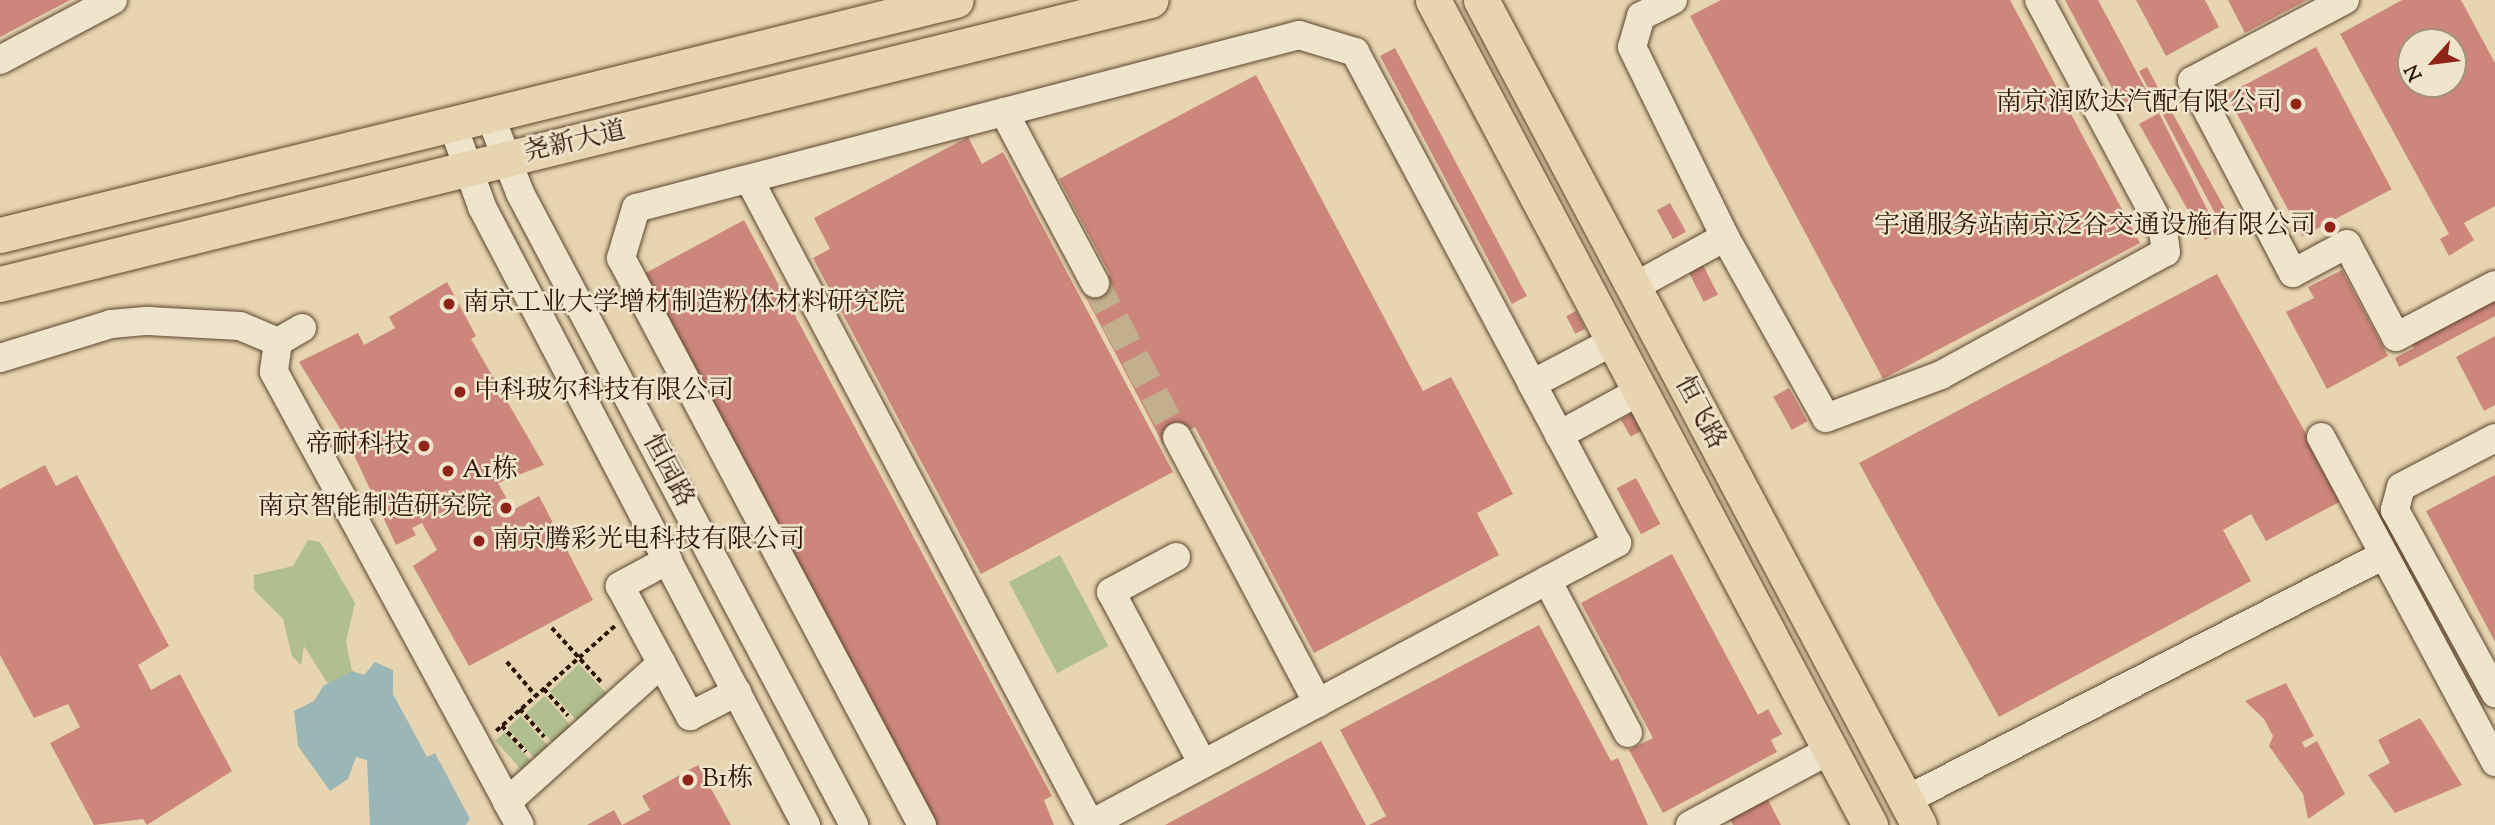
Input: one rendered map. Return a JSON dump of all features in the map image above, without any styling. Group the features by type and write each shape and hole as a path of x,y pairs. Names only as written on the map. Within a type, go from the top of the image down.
{"main road":[{"name":"尧新大道","path":"0,234 956,0"},
{"name":"尧新大道","path":"0,284 1150,0"},
{"name":"恒飞路","path":"1433,0 1870,825"},
{"name":"恒飞路","path":"1481,0 1913,812"}],"street":[{"path":"0,60 113,0"},
{"path":"1673,0 1641,16 1632,47 1725,237 1826,418 1941,375 2152,263 2166,251 2163,231 2039,0"},
{"path":"2344,0 2192,80 2293,273 2347,244 2396,337 2495,285"},
{"path":"749,179 1090,825 1617,543 1355,52 1299,35 636,208 621,258 922,825"},
{"path":"1004,112 1095,283"},
{"name":"恒园路","path":"489,113 506,159 854,825"},
{"name":"恒园路","path":"452,123 482,207 806,825"},
{"path":"1632,288 1725,237"},
{"path":"0,358 111,324 148,321 240,326 290,335 274,372 513,813 662,663"},
{"path":"1532,384 1614,341"},
{"path":"1559,435 1640,391"},
{"path":"1177,437 1318,703"},
{"path":"2321,437 2495,762"},
{"path":"2495,438 2401,487 2395,510 2495,694"},
{"path":"1913,812 2384,555"},
{"path":"1176,557 1111,592 1203,764"},
{"path":"668,560 621,586 690,716 769,663"},
{"path":"1547,580 1628,733"},
{"path":"1690,825 1830,750"}],"path":[{"path":"478,747 633,610"},
{"path":"552,628 610,692"},
{"path":"507,662 536,696"},
{"path":"544,688 574,723"},
{"path":"520,709 551,744"},
{"path":"502,726 532,759"}],"green space":[{"path":"308,540 320,542 355,603 346,642 352,671 328,684 304,646 301,665 292,656 283,619 254,590 254,575 293,566"},
{"path":"1060,555 1108,646 1057,673 1009,582"},
{"path":"579,664 606,693 577,721 550,691"},
{"path":"545,696 571,726 552,743 526,712"},
{"path":"521,716 548,746 534,758 508,728"},
{"path":"505,732 531,761 521,770 495,741"}],"water":[{"path":"375,662 393,670 393,694 427,757 435,753 470,819 466,825 370,825 367,760 356,757 348,779 330,791 298,746 294,711 314,701 323,686 352,671 364,675"}],"building":[{"path":"0,0 70,0 0,37"},
{"path":"1721,0 2010,0 2140,243 1883,379 1690,16"},
{"path":"2065,0 2098,0 2149,95 2123,109"},
{"path":"2136,0 2205,0 2219,27 2166,56"},
{"path":"2228,0 2307,0 2245,33"},
{"path":"2402,0 2461,0 2495,63 2495,206 2464,223 2474,240 2449,256 2440,239 2449,234 2340,34"},
{"path":"2316,47 2392,189 2302,237 2227,94"},
{"path":"1395,48 1527,296 1512,304 1380,56"},
{"path":"2147,67 2160,91 2152,95 2139,71"},
{"path":"1256,75 1423,391 1451,377 1513,494 1477,513 1499,555 1314,653 1195,427 1163,444 1082,290 1110,275 1059,179"},
{"path":"2162,94 2235,227 2225,232 2154,98"},
{"path":"2159,113 2219,233 2205,240 2139,124"},
{"path":"968,137 982,164 1003,152 1173,472 981,574 813,258 830,249 814,218"},
{"path":"1670,203 1686,232 1673,239 1657,210"},
{"path":"744,220 1052,796 1044,800 1054,825 937,825 642,275"},
{"path":"1703,265 1718,294 1704,302 1689,272"},
{"path":"2342,270 2388,356 2327,389 2286,312 2314,298 2308,287"},
{"path":"2217,274 2343,500 2266,541 2251,514 2223,530 2251,581 1999,717 1859,463"},
{"name":"A1栋","path":"447,282 476,336 471,339 544,465 498,483 513,510 539,496 593,600 469,666 413,566 437,550 422,523 412,528 416,535 396,545 347,440 299,362 358,333 364,345 395,328 389,317"},
{"path":"2495,298 2495,316 2399,367 2395,358 2414,348 2411,343"},
{"path":"1576,311 1585,329 1575,334 1566,316"},
{"path":"2495,336 2495,405 2484,411 2456,357"},
{"path":"1789,388 1807,421 1792,430 1773,397"},
{"path":"1632,413 1642,430 1631,437 1621,420"},
{"path":"45,465 56,486 77,475 169,646 138,665 151,690 180,674 232,771 147,825 143,819 94,825 50,743 80,727 68,704 34,718 0,655 0,489"},
{"path":"2495,475 2495,642 2426,511"},
{"path":"1636,478 1660,524 1641,534 1617,488"},
{"path":"1672,554 1758,715 1768,709 1782,734 1771,740 1777,752 1663,813 1629,750 1653,738 1581,603"},
{"path":"1539,625 1611,761 1618,758 1648,825 1369,825 1386,816 1340,730"},
{"path":"2286,683 2314,736 2302,742 2305,748 2317,741 2345,794 2308,819 2303,794 2269,746 2273,736 2264,719 2245,701"},
{"path":"2420,718 2462,785 2395,813 2368,775 2390,763 2378,740"},
{"path":"1321,741 1366,825 1165,825"},
{"name":"B1栋","path":"698,765 731,825 622,825 650,810 642,796"},
{"path":"1766,796 1781,825 1733,825 1728,816"},
{"path":"614,810 622,825 587,825"}],"tunnel":[{"path":"1095,283 1177,437"}],"place":[{"name":"南京润欧达汽配有限公司","path":"2296,104"},
{"name":"宇通服务站南京泛谷交通设施有限公司","path":"2330,227"},
{"name":"南京工业大学增材制造粉体材料研究院","path":"449,304"},
{"name":"中科玻尔科技有限公司","path":"460,392"},
{"name":"帝耐科技","path":"424,446"},
{"name":"A1栋","path":"448,471"},
{"name":"南京智能制造研究院","path":"506,508"},
{"name":"南京腾彩光电科技有限公司","path":"479,541"},
{"name":"B1栋","path":"688,780"}]}
